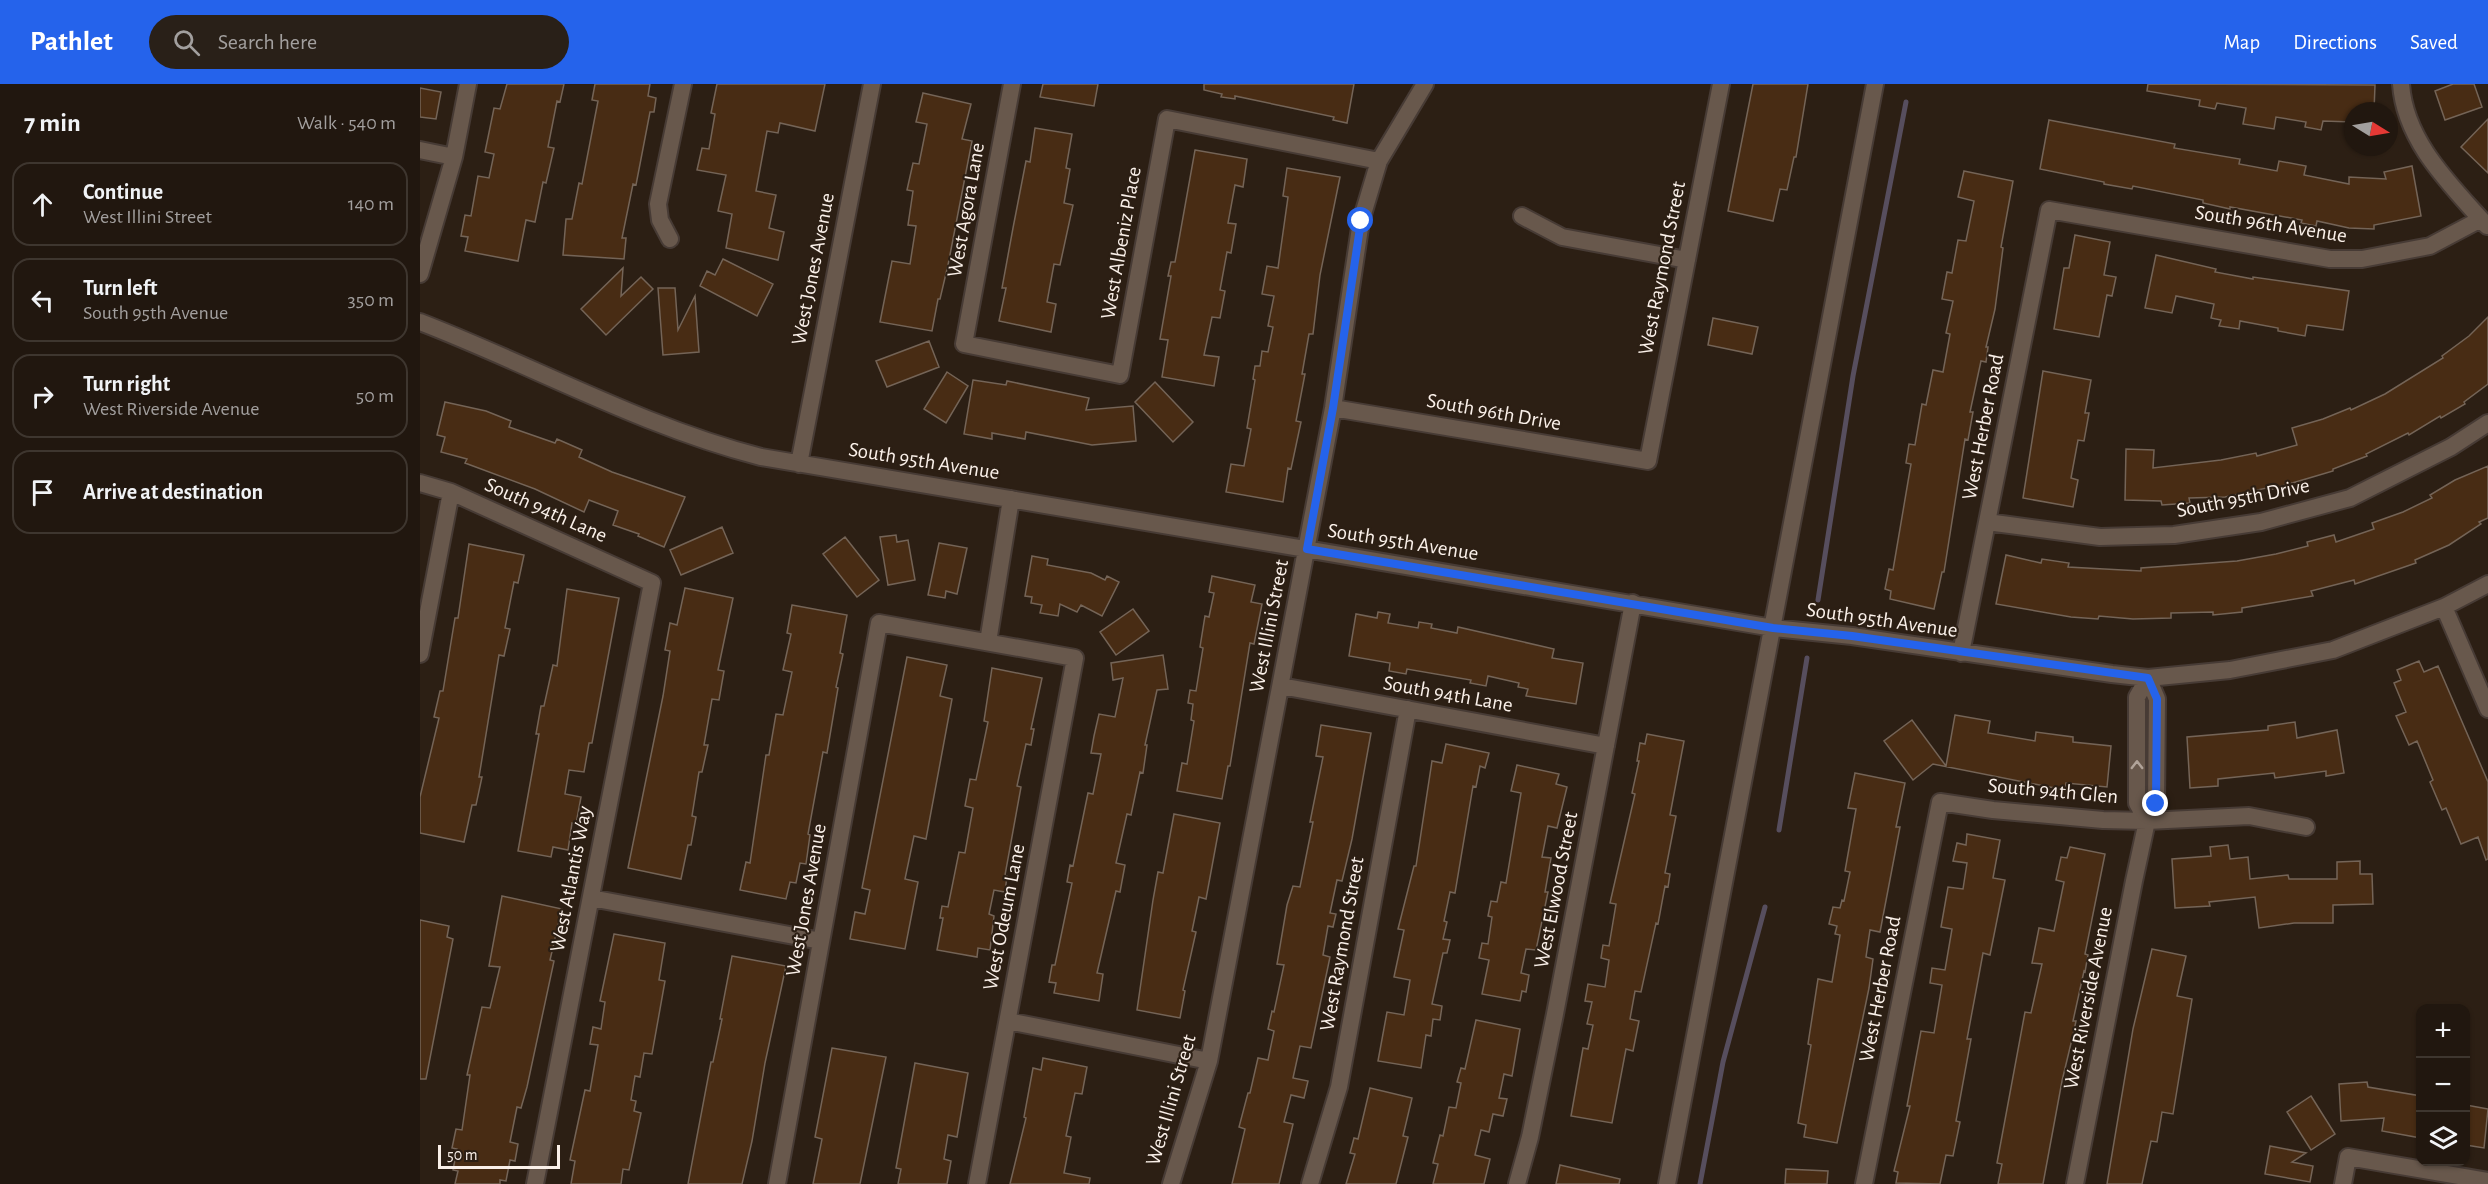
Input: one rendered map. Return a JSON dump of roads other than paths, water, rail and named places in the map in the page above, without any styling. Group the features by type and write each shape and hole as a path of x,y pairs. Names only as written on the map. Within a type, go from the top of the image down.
{"street":[{"path":"420,274 454,157 468,84"},
{"path":"670,239 660,220 658,204 683,84"},
{"name":"West Jones Avenue","path":"799,464 872,84"},
{"name":"West Agora Lane","path":"1010,84 964,344 1120,375"},
{"name":"West Illini Street","path":"1171,1184 1209,1061 1333,408 1361,221 1379,161 1425,84"},
{"name":"West Raymond Street","path":"1648,461 1721,84"},
{"path":"1666,1184 1875,84"},
{"path":"2401,84 2411,129 2427,157 2484,223"},
{"name":"West Albeniz Place","path":"1120,375 1167,119 1379,161"},
{"path":"420,150 454,157"},
{"name":"South 96th Avenue","path":"2049,210 2330,260 2362,260 2430,246 2484,223"},
{"name":"West Herber Road","path":"1961,653 2049,210"},
{"path":"1522,216 1562,237 1687,260"},
{"name":"South 95th Avenue","path":"420,322 477,344 684,435 761,457 1773,628 2148,678 2230,670 2333,650 2444,607 2488,584"},
{"name":"South 96th Drive","path":"1333,408 1648,461"},
{"name":"South 95th Drive","path":"1987,522 2100,537 2174,535 2261,522 2350,498 2451,447 2488,423"},
{"name":"South 94th Lane","path":"420,483 452,492 652,583"},
{"path":"420,654 452,492"},
{"path":"988,642 1011,499"},
{"name":"West Atlantis Way","path":"535,1184 652,583"},
{"name":"West Elwood Street","path":"1517,1184 1530,1137 1551,1036 1633,603"},
{"path":"2444,607 2488,709"},
{"name":"West Jones Avenue","path":"777,1184 879,623 988,642"},
{"name":"West Odeum Lane","path":"977,1184 1075,658 988,642"},
{"path":"2147,821 2137,803 2137,697 2148,678"},
{"name":"South 94th Lane","path":"1281,686 1606,746"},
{"name":"West Raymond Street","path":"1310,1184 1339,1087 1408,709"},
{"name":"West Herber Road","path":"1864,1184 1940,802"},
{"name":"South 94th Glen","path":"1940,802 2055,817 2147,821 2248,816 2306,827"},
{"name":"West Riverside Avenue","path":"2075,1184 2147,821"},
{"path":"591,898 821,941"},
{"path":"1008,1021 1209,1061"},
{"path":"2343,1184 2348,1156 2488,1181"}],"waterway":[{"path":"1818,600 1853,376 1906,102"},
{"path":"1779,830 1807,658"},
{"path":"1700,1184 1723,1062 1765,907"}]}
